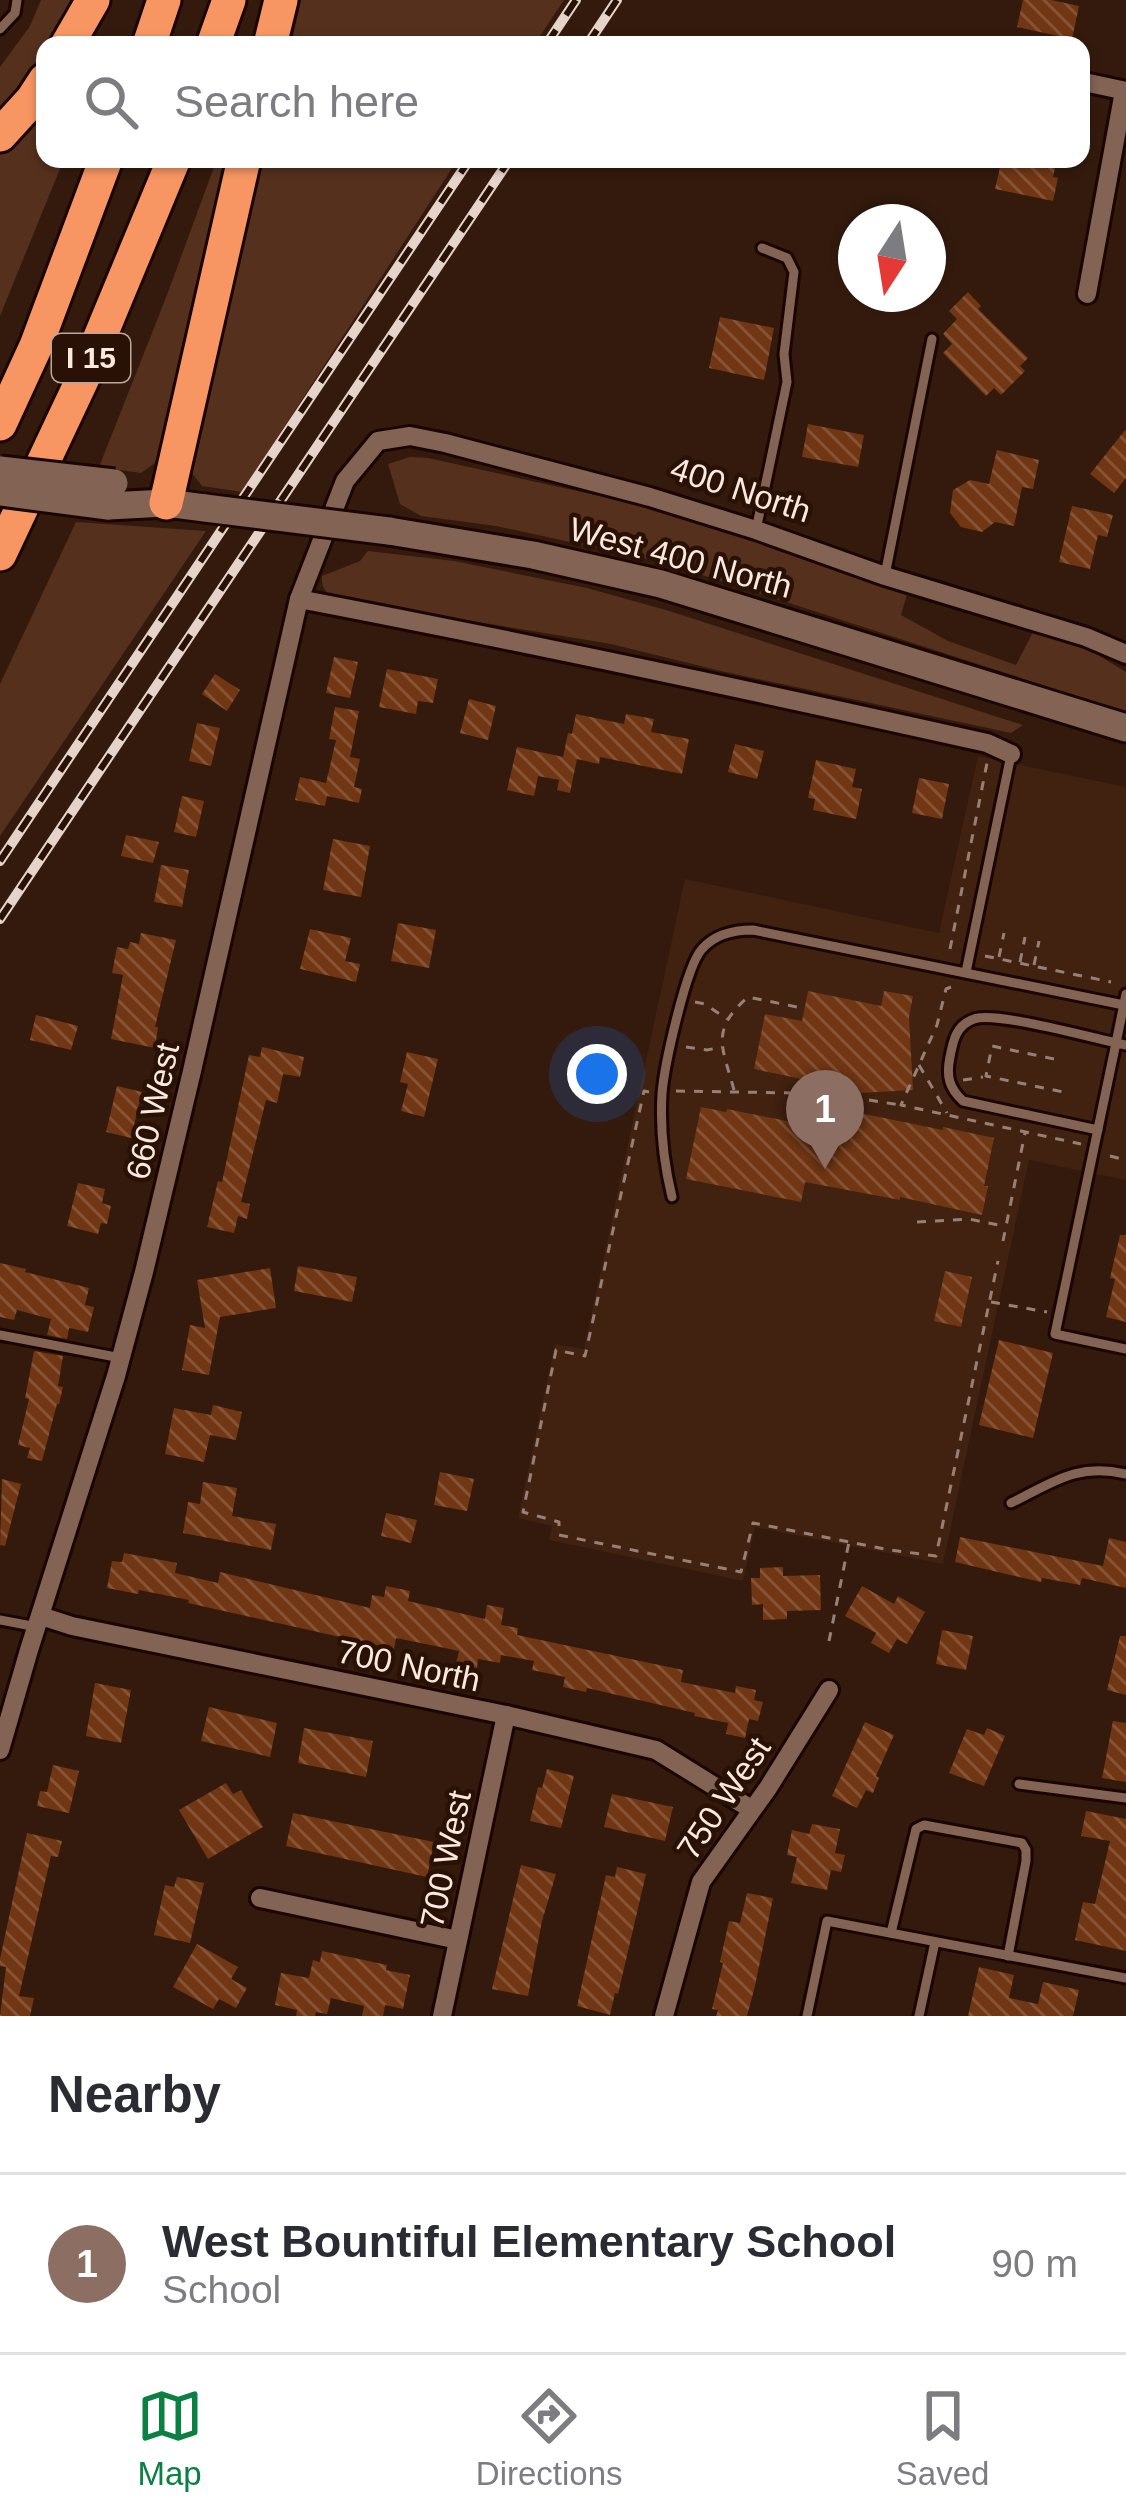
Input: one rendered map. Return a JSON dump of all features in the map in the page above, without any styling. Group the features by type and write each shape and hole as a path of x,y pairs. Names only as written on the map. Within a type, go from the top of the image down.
{"highway":[{"path":"73,36 93,0"},
{"path":"152,36 164,0"},
{"path":"216,36 229,0"},
{"path":"273,36 281,0"},
{"path":"0,135 36,94"},
{"name":"I 15","path":"0,424 36,346 103,168"},
{"name":"I 15","path":"0,554 82,378 170,168"},
{"path":"166,503 242,168"}],"street":[{"path":"1088,294 1125,91 1090,83"},
{"name":"400 North","path":"345,481 378,441 410,436 445,442 757,530 1126,654"},
{"path":"0,470 166,503"},
{"name":"660 West","path":"0,1750 122,1358 193,1071 298,599 345,481"},
{"path":"0,492 111,495"},
{"name":"West 400 North","path":"166,503 388,531 533,555 661,584 1126,728"},
{"path":"298,599 825,707 988,743 1011,754"},
{"name":"700 North","path":"39,1622 506,1715 656,1750 752,1809"},
{"name":"750 West","path":"664,2016 701,1882 768,1788 829,1690"},
{"name":"700 West","path":"442,2016 506,1715"},
{"path":"260,1898 458,1940"}],"lane":[{"path":"0,29 15,13 17,0"},
{"path":"757,530 787,382 784,354 794,272 788,258 762,248"},
{"path":"885,576 932,339"},
{"path":"966,972 1011,754"},
{"path":"672,1197 666,1172 662,1091 692,963 720,935 753,930 1125,1000 1121,1044 1055,1334 1126,1348"},
{"path":"1098,1130 963,1100 949,1083 953,1039 963,1025 984,1016 1121,1044"},
{"path":"0,1334 122,1358"},
{"path":"1011,1503 1085,1470 1126,1474"},
{"path":"0,1621 39,1622"},
{"path":"1019,1784 1126,1798"},
{"path":"891,1933 916,1829 924,1825 1022,1843 1026,1862 1008,1956"},
{"path":"807,2016 827,1921 1126,1978"},
{"path":"919,2016 935,1942"}],"path":[{"path":"950,950 987,763"},
{"path":"998,959 1004,933"},
{"path":"1020,964 1025,937"},
{"path":"1034,966 1039,940"},
{"path":"986,956 1111,982"},
{"path":"902,1105 938,1025 946,988 956,985"},
{"path":"735,1091 722,1054 729,1013 748,997 802,1008"},
{"path":"682,998 705,1004 727,1019"},
{"path":"672,1045 722,1047"},
{"path":"986,1076 992,1046 1054,1059"},
{"path":"919,1064 948,1115"},
{"path":"962,1080 986,1076 1068,1094"},
{"path":"796,1093 644,1091 584,1356 556,1350 523,1512 559,1522 559,1535 741,1572 753,1522 936,1556 998,1261"},
{"path":"869,1100 1083,1144"},
{"path":"1003,1241 1025,1131"},
{"path":"1107,1156 1125,1159 1126,1146"},
{"path":"917,1222 969,1220 1005,1226"},
{"path":"990,1302 1033,1310"},
{"path":"829,1641 849,1542"}],"shaded area":[{"path":"41,0 82,0 61,36 36,36 36,77 0,124 0,67 30,26"},
{"path":"301,0 564,0 540,36 293,36"},
{"path":"36,117 36,168 60,168 0,316 0,155"},
{"path":"214,168 229,168 178,364 159,460 141,473 99,467"},
{"path":"262,168 452,168 242,492 202,486 191,472"},
{"path":"410,457 677,513 908,591 901,615 948,641 1016,665 1033,632 1088,649 1126,672 1126,712 662,562 496,526 421,516 400,504 388,464"},
{"path":"76,522 206,531 0,836 0,684"},
{"path":"368,551 454,561 587,588 1023,725 1011,733 611,644 356,602 327,592 322,576 360,561"},
{"path":"978,756 1126,787 1126,1180 1029,1160 943,1564 755,1527 743,1581 549,1540 552,1526 518,1518 555,1344 584,1349 685,879 939,933"}],"building":[{"path":"1023,0 1079,6 1073,36 1017,27"},
{"path":"1000,168 1055,168 1053,177 1058,178 1053,201 995,189"},
{"path":"968,292 981,306 978,309 1028,358 1020,366 1025,371 1001,395 994,388 986,396 943,353 952,344 943,334 957,319 949,311"},
{"path":"720,317 774,328 764,380 709,368"},
{"path":"808,424 864,435 858,467 802,457"},
{"path":"1126,429 1126,478 1114,493 1090,474"},
{"path":"997,450 1039,460 1033,489 1022,487 1014,526 995,522 982,532 961,527 950,513 953,490 970,480 989,484"},
{"path":"1072,506 1113,515 1107,537 1098,535 1090,569 1059,562"},
{"path":"334,657 358,662 350,698 326,693"},
{"path":"387,669 438,679 433,703 418,701 416,714 379,707"},
{"path":"215,674 240,690 227,711 202,694"},
{"path":"469,699 496,706 488,740 460,733"},
{"path":"335,707 359,711 350,757 360,759 354,787 362,789 359,803 327,796 325,806 295,800 300,777 326,783 336,740 329,739"},
{"path":"576,714 624,724 626,714 654,719 651,732 689,739 682,774 600,757 599,764 577,759 570,793 557,790 559,780 538,776 534,796 507,790 517,747 563,757"},
{"path":"197,723 220,728 211,766 189,761"},
{"path":"735,744 764,751 757,779 728,772"},
{"path":"816,760 856,769 852,787 862,789 856,819 813,810 815,799 808,798"},
{"path":"919,778 949,784 942,819 912,813"},
{"path":"182,796 204,801 196,837 174,832"},
{"path":"126,835 159,842 153,863 121,856"},
{"path":"333,839 370,846 361,897 323,890"},
{"path":"161,865 189,870 182,907 154,902"},
{"path":"398,923 436,930 429,968 391,961"},
{"path":"310,929 351,938 345,961 360,964 356,982 300,969"},
{"path":"141,933 176,940 155,1027 155,1048 111,1039 123,975 112,973 117,947 139,944"},
{"path":"808,991 881,1006 884,991 913,996 909,1017 913,1090 808,1096 811,1081 754,1069 765,1014 802,1021"},
{"path":"36,1015 78,1026 71,1050 30,1040"},
{"path":"262,1047 304,1057 300,1077 283,1074 277,1103 266,1100 241,1202 250,1204 247,1219 238,1216 234,1233 207,1227 218,1181 222,1182 249,1055 260,1057"},
{"path":"407,1052 438,1059 424,1117 401,1111 408,1084 400,1082"},
{"path":"117,1086 142,1092 131,1138 106,1132"},
{"path":"806,1102 994,1138 982,1215 805,1182 801,1202 686,1179 701,1107 802,1124"},
{"path":"78,1183 105,1189 102,1203 111,1206 107,1224 101,1223 98,1234 67,1226"},
{"path":"1120,1235 1126,1235 1126,1322 1106,1317"},
{"path":"0,1263 89,1288 85,1305 94,1307 88,1332 69,1328 67,1339 47,1335 51,1319 17,1310 14,1320 0,1317"},
{"path":"298,1266 357,1277 352,1302 294,1291"},
{"path":"270,1268 276,1308 220,1317 209,1375 182,1370 190,1325 205,1328 197,1280"},
{"path":"945,1271 972,1277 961,1327 934,1321"},
{"path":"999,1340 1053,1353 1033,1438 979,1425"},
{"path":"34,1351 63,1356 58,1386 63,1387 42,1461 27,1458 30,1448 18,1445"},
{"path":"213,1405 242,1412 236,1440 210,1435 204,1462 165,1454 174,1408 211,1415"},
{"path":"440,1472 474,1479 467,1511 434,1505"},
{"path":"2,1479 21,1484 5,1546 0,1545"},
{"path":"203,1482 237,1488 232,1516 276,1524 271,1550 183,1533 188,1502 200,1504"},
{"path":"386,1513 417,1520 411,1543 381,1536"},
{"path":"960,1537 1103,1566 1109,1538 1126,1542 1126,1588 1082,1578 1080,1585 1042,1578 1041,1582 955,1562"},
{"path":"124,1553 177,1563 175,1573 218,1583 220,1572 370,1608 372,1595 384,1597 386,1586 410,1591 408,1601 485,1619 487,1605 504,1608 501,1625 518,1628 517,1635 683,1670 681,1682 735,1693 736,1686 756,1690 754,1700 763,1702 758,1721 749,1719 745,1738 726,1734 728,1723 695,1713 587,1688 586,1692 563,1687 565,1677 532,1670 534,1661 501,1655 500,1663 478,1659 477,1668 456,1664 459,1651 396,1638 394,1649 189,1600 107,1588 112,1561 122,1562"},
{"path":"783,1567 783,1576 820,1575 821,1610 787,1611 787,1619 763,1620 763,1604 752,1605 751,1578 760,1578 760,1568"},
{"path":"862,1586 894,1604 898,1596 925,1612 907,1644 897,1639 889,1653 871,1643 876,1633 845,1616"},
{"path":"942,1630 973,1636 966,1670 936,1664"},
{"path":"1120,1636 1126,1636 1126,1695 1107,1690"},
{"path":"95,1683 131,1690 121,1743 86,1736"},
{"path":"209,1707 277,1723 270,1757 201,1741"},
{"path":"1113,1721 1126,1723 1126,1782 1102,1778"},
{"path":"865,1722 894,1735 873,1793 866,1790 857,1808 832,1796"},
{"path":"304,1728 373,1741 366,1777 298,1763"},
{"path":"987,1728 1005,1736 984,1786 949,1773 967,1729 984,1735"},
{"path":"53,1765 79,1771 69,1813 37,1806 40,1791 47,1792"},
{"path":"547,1769 574,1776 561,1828 530,1821"},
{"path":"226,1783 233,1794 241,1790 263,1827 208,1859 179,1810"},
{"path":"612,1794 673,1807 665,1841 604,1827"},
{"path":"1086,1811 1126,1819 1126,1951 1075,1940 1083,1902 1095,1904 1110,1841 1081,1836"},
{"path":"293,1813 434,1842 427,1877 286,1846"},
{"path":"812,1824 840,1829 835,1853 845,1855 841,1872 831,1870 827,1890 791,1883 797,1857 787,1855 792,1830 809,1834"},
{"path":"27,1833 62,1841 58,1857 51,1856 19,1996 34,1998 30,2016 0,2016 6,1967 0,1966 0,1959"},
{"path":"521,1865 556,1874 528,1996 492,1989"},
{"path":"617,1867 646,1874 610,2015 577,2006 606,1875 615,1877"},
{"path":"177,1877 204,1883 190,1943 154,1935 165,1885 174,1887"},
{"path":"747,1893 773,1898 755,1986 747,2016 716,2016 718,2010 712,2009 729,1921 740,1923"},
{"path":"197,1944 238,1967 231,1979 247,1988 236,2008 219,1999 213,2009 173,1987"},
{"path":"322,1951 410,1975 403,2009 385,2005 383,2016 362,2016 364,2006 331,1998 327,2014 296,2016 297,2010 275,2005 281,1973 309,1978 313,1960 320,1962"},
{"path":"979,1967 1014,1975 1009,1998 1038,2004 1043,1982 1079,1990 1073,2016 968,2016"}],"railway":[{"path":"552,36 576,0"},
{"path":"593,36 617,0"},
{"path":"0,861 464,168"},
{"path":"0,919 504,168"}],"place":[{"name":"West Bountiful Elementary School","path":"825,1169"}]}
